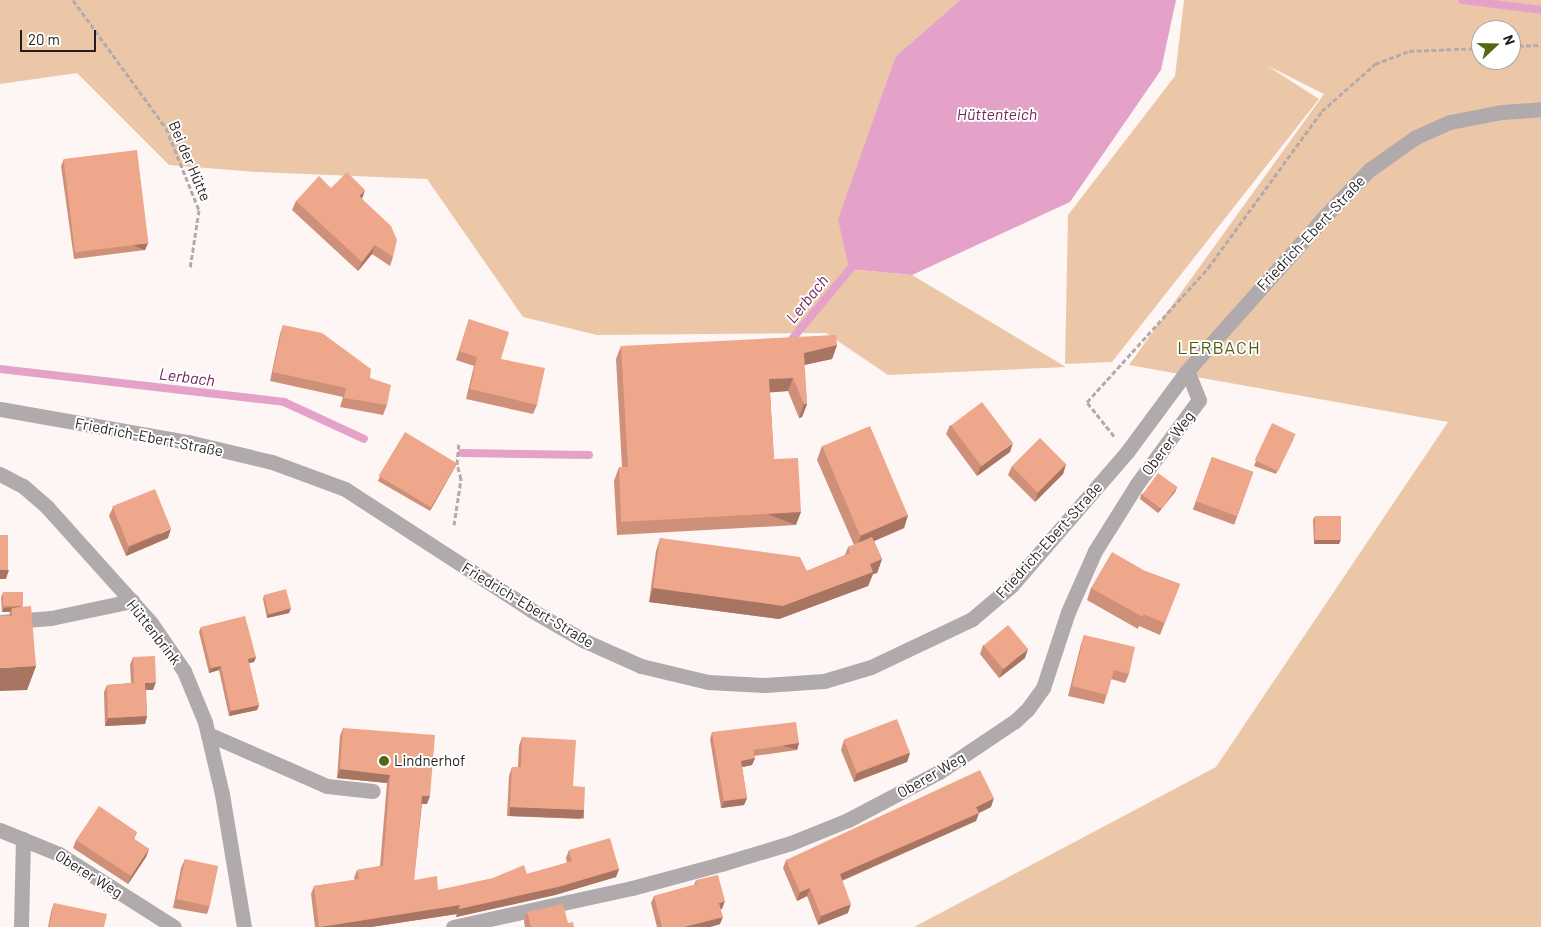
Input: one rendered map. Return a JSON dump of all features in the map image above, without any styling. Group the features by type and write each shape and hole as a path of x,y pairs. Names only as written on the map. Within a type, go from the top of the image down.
{"street":[{"name":"Friedrich-Ebert-Straße","path":"0,409 188,442 272,462 345,489 531,610 585,641 641,666 708,682 765,685 824,681 871,667 972,619 1011,586 1127,452 1187,371 1369,170 1416,137 1450,122 1502,112 1541,109"},
{"name":"Oberer Weg","path":"453,927 632,888 791,843 848,820 882,803 939,772 1003,730 1027,710 1037,698 1050,669 1074,596 1095,551 1137,484 1199,400 1187,371"},
{"name":"Hüttenbrink","path":"0,474 23,486 47,507 151,623 180,664 199,704 208,734 228,824 244,927"},
{"path":"0,622 51,618 132,602"},
{"path":"208,734 327,786 373,791"},
{"name":"Oberer Weg","path":"0,830 59,854 174,927"},
{"path":"22,927 23,839"}],"path":[{"name":"Bei der Hütte","path":"73,0 166,128 199,210 190,269"},
{"path":"1521,46 1541,45"},
{"path":"1127,452 1087,402 1208,268 1322,111 1375,64 1409,51 1471,48"},
{"path":"454,525 461,479 457,464 459,442"}],"shaded area":[{"path":"0,0 960,0 896,56 849,269 912,275 1066,367 888,375 826,333 597,335 523,317 427,179 257,172 169,165 77,73 0,84"},
{"path":"1184,0 1541,0 1541,927 914,927 1216,767 1448,422 1129,365 1324,94 1266,65 1319,99 1112,362 1065,364 1068,215 1175,76"}],"water":[{"name":"Hüttenteich","path":"960,0 1176,0 1161,70 1070,202 912,275 849,269 838,219 896,56"}],"building":[{"path":"137,150 148,243 75,252 64,159"},
{"path":"347,172 365,190 359,196 391,226 397,240 393,257 375,245 362,262 296,201 319,176 331,188"},
{"path":"469,319 509,332 501,359 545,368 537,405 470,389 477,357 459,351"},
{"path":"283,325 322,333 371,369 370,378 391,385 387,405 344,398 346,388 273,372"},
{"path":"836,335 837,345 804,353 807,404 804,404 793,378 769,379 774,459 798,458 801,512 621,522 619,467 628,467 621,346"},
{"path":"982,402 1013,443 982,466 951,425"},
{"path":"1272,423 1296,434 1278,471 1255,460"},
{"path":"870,426 908,515 860,536 822,446"},
{"path":"405,432 457,463 431,507 379,476"},
{"path":"1040,438 1066,464 1038,492 1012,466"},
{"path":"1212,457 1253,472 1237,516 1196,501"},
{"path":"1158,473 1177,487 1162,509 1142,495"},
{"path":"155,489 171,529 128,546 112,506"},
{"path":"1315,516 1341,516 1341,540 1315,540"},
{"path":"0,535 8,535 8,570 0,570"},
{"path":"872,537 882,559 870,564 873,572 783,606 653,588 660,538 800,557 807,571 850,553 848,547"},
{"path":"1112,552 1145,571 1180,584 1165,623 1143,614 1143,617 1091,588"},
{"path":"286,589 291,608 269,614 264,595"},
{"path":"3,592 23,592 23,606 3,606"},
{"path":"31,606 36,666 0,668 0,616 12,616 12,608"},
{"path":"245,616 256,657 248,659 259,705 231,711 221,666 211,668 201,627"},
{"path":"1008,625 1028,649 1003,669 983,646"},
{"path":"1084,635 1135,647 1129,674 1114,670 1107,695 1072,686"},
{"path":"155,656 156,682 145,683 147,716 108,718 107,685 136,683 134,683 133,657"},
{"path":"897,719 910,753 857,773 844,739"},
{"path":"796,722 799,743 753,750 755,758 741,761 747,798 724,801 712,732"},
{"path":"343,728 435,735 430,796 422,796 414,880 437,876 438,890 493,878 524,865 527,874 572,861 569,850 610,838 619,869 558,887 459,909 460,905 319,927 314,886 359,879 357,870 383,866 390,775 340,769"},
{"path":"522,737 576,740 573,786 585,787 584,810 510,807 512,767 521,767"},
{"path":"980,770 994,798 976,807 979,813 840,874 851,904 821,916 810,888 800,892 786,860"},
{"path":"99,806 137,832 133,838 149,849 131,876 76,840"},
{"path":"185,859 218,866 210,906 176,899"},
{"path":"718,875 725,901 719,903 723,917 684,927 662,927 654,896 697,884 696,880"},
{"path":"54,903 107,914 104,927 49,927"},
{"path":"563,904 568,923 573,922 574,927 531,927 527,912"}],"waterway":[{"name":"Lerbach","path":"1462,0 1541,10"},
{"name":"Lerbach","path":"788,344 856,262"},
{"name":"Lerbach","path":"0,369 284,402 364,439"},
{"name":"Lerbach","path":"462,453 589,455"}],"place":[{"name":"Lindnerhof","path":"384,761"}],"district":[{"name":"LERBACH","path":"1219,347"}]}
